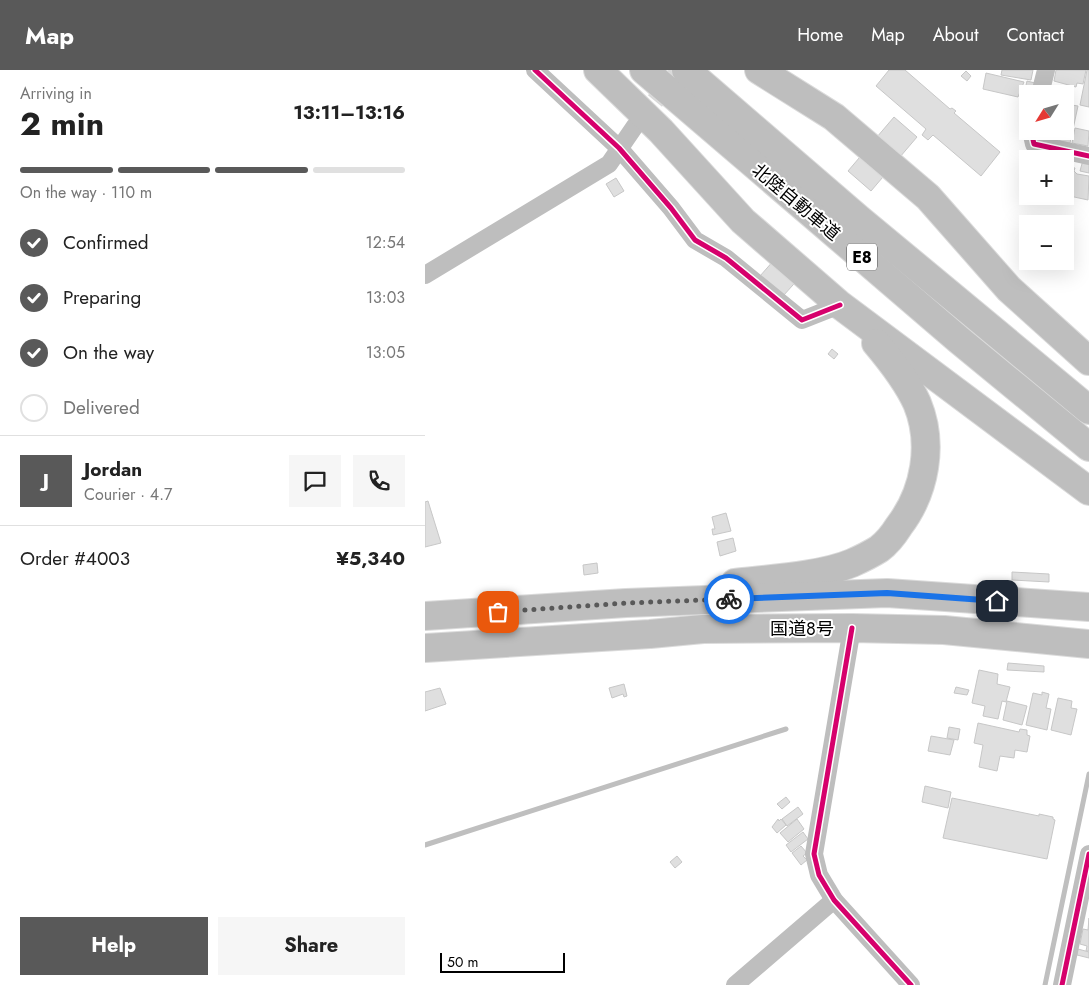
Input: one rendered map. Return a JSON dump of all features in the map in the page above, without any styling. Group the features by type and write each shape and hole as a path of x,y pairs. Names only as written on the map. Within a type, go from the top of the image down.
{"highway":[{"path":"598,70 661,131 743,221 840,305 1080,484"},
{"name":"北陸自動車道","path":"644,70 959,340 1086,444"},
{"name":"北陸自動車道","path":"686,70 873,231 1089,410"},
{"path":"759,70 834,117 928,197 1009,289 1089,361"},
{"path":"626,603 735,583 797,575 851,563 880,548 908,514 920,489 924,464 925,441 923,423 917,404 908,385 891,360 840,305"},
{"name":"国道8号","path":"425,616 626,603 887,593 1089,607"},
{"name":"国道8号","path":"425,648 703,629 853,628 944,630 1089,644"}],"street":[{"path":"535,70 619,148 671,208 695,240 726,258 802,320 840,305"},
{"path":"1043,85 1046,70"},
{"path":"425,275 609,164 635,126"},
{"path":"1033,140 1034,144 1089,156"},
{"path":"853,628 814,854 819,874 834,900 911,985"},
{"path":"1061,985 1089,854"},
{"path":"735,985 834,900"}],"building":[{"path":"889,70 905,70 950,109 952,108 956,111 954,113 1000,152 981,176 933,135 928,140 922,135 926,129 876,86"},
{"path":"1002,70 1033,70 1031,80 1001,75"},
{"path":"1056,70 1086,70 1083,84 1077,83 1076,87 1054,81"},
{"path":"1087,70 1089,70 1089,107 1080,105"},
{"path":"966,71 971,76 967,81 961,76"},
{"path":"986,73 1024,82 1023,85 1019,85 1018,97 983,89"},
{"path":"1027,81 1035,83 1034,85 1026,85"},
{"path":"1074,105 1078,106 1074,124"},
{"path":"894,117 917,137 871,191 848,171"},
{"path":"1075,128 1089,131 1088,146 1072,143"},
{"path":"1059,140 1071,140 1070,143"},
{"path":"1083,160 1089,162 1089,173 1080,171"},
{"path":"1074,171 1077,174 1089,176 1088,200 1074,197"},
{"path":"616,178 624,191 614,197 606,184"},
{"path":"789,243 812,264 783,296 760,276"},
{"path":"832,349 838,354 834,359 828,354"},
{"path":"428,501 441,543 425,547 425,502"},
{"path":"726,513 731,531 713,535 712,529 715,529 712,517"},
{"path":"733,538 736,551 720,556 717,542"},
{"path":"597,563 598,573 584,575 583,565"},
{"path":"1012,572 1049,574 1049,582 1012,580"},
{"path":"1008,663 1044,666 1044,672 1007,670"},
{"path":"979,670 998,674 997,684 1010,687 1006,702 1002,701 998,719 983,716 985,706 972,703"},
{"path":"624,684 627,696 624,697 623,694 612,698 609,688"},
{"path":"956,687 969,690 967,695 954,693"},
{"path":"440,688 446,704 425,711 425,692"},
{"path":"1042,692 1049,694 1046,708 1051,709 1047,730 1026,725 1033,693 1042,695"},
{"path":"1058,698 1072,701 1071,708 1077,709 1071,735 1051,730"},
{"path":"1007,701 1027,706 1022,725 1003,720"},
{"path":"978,723 1019,732 1020,729 1027,730 1027,735 1030,736 1027,752 1015,750 1014,758 1000,756 997,771 979,767 983,745 974,743"},
{"path":"949,727 960,729 958,740 947,738"},
{"path":"931,736 954,740 950,755 928,751"},
{"path":"925,786 951,792 948,808 922,802"},
{"path":"786,797 790,802 782,809 777,804"},
{"path":"952,798 1039,816 1039,814 1053,817 1055,820 1047,859 943,838"},
{"path":"798,807 803,814 787,826 782,819"},
{"path":"778,819 779,821 781,819 786,825 777,833 772,827"},
{"path":"797,819 804,829 788,842 780,833"},
{"path":"803,832 808,839 791,852 786,845"},
{"path":"801,846 807,853 803,856 807,860 801,865 792,853"},
{"path":"677,856 682,862 675,868 670,862"},
{"path":"1089,918 1089,951 1086,951 1087,946 1080,944 1083,929 1088,930"},
{"path":"1078,949 1089,952 1089,958 1077,955"}],"waterway":[{"path":"425,845 786,729"},
{"path":"1045,985 1089,774"}],"tunnel":[{"path":"638,122 680,70"}],"cycle path":[{"path":"535,70 619,148 671,208 695,240 726,258 802,320 840,305"},
{"path":"1033,140 1034,144 1089,156"},
{"path":"852,628 814,854 819,875 834,900 911,985"},
{"path":"1062,985 1089,854"}],"way so far":[{"path":"498,612 626,603 729,599"}],"route":[{"path":"729,599 887,593 997,601"}]}
